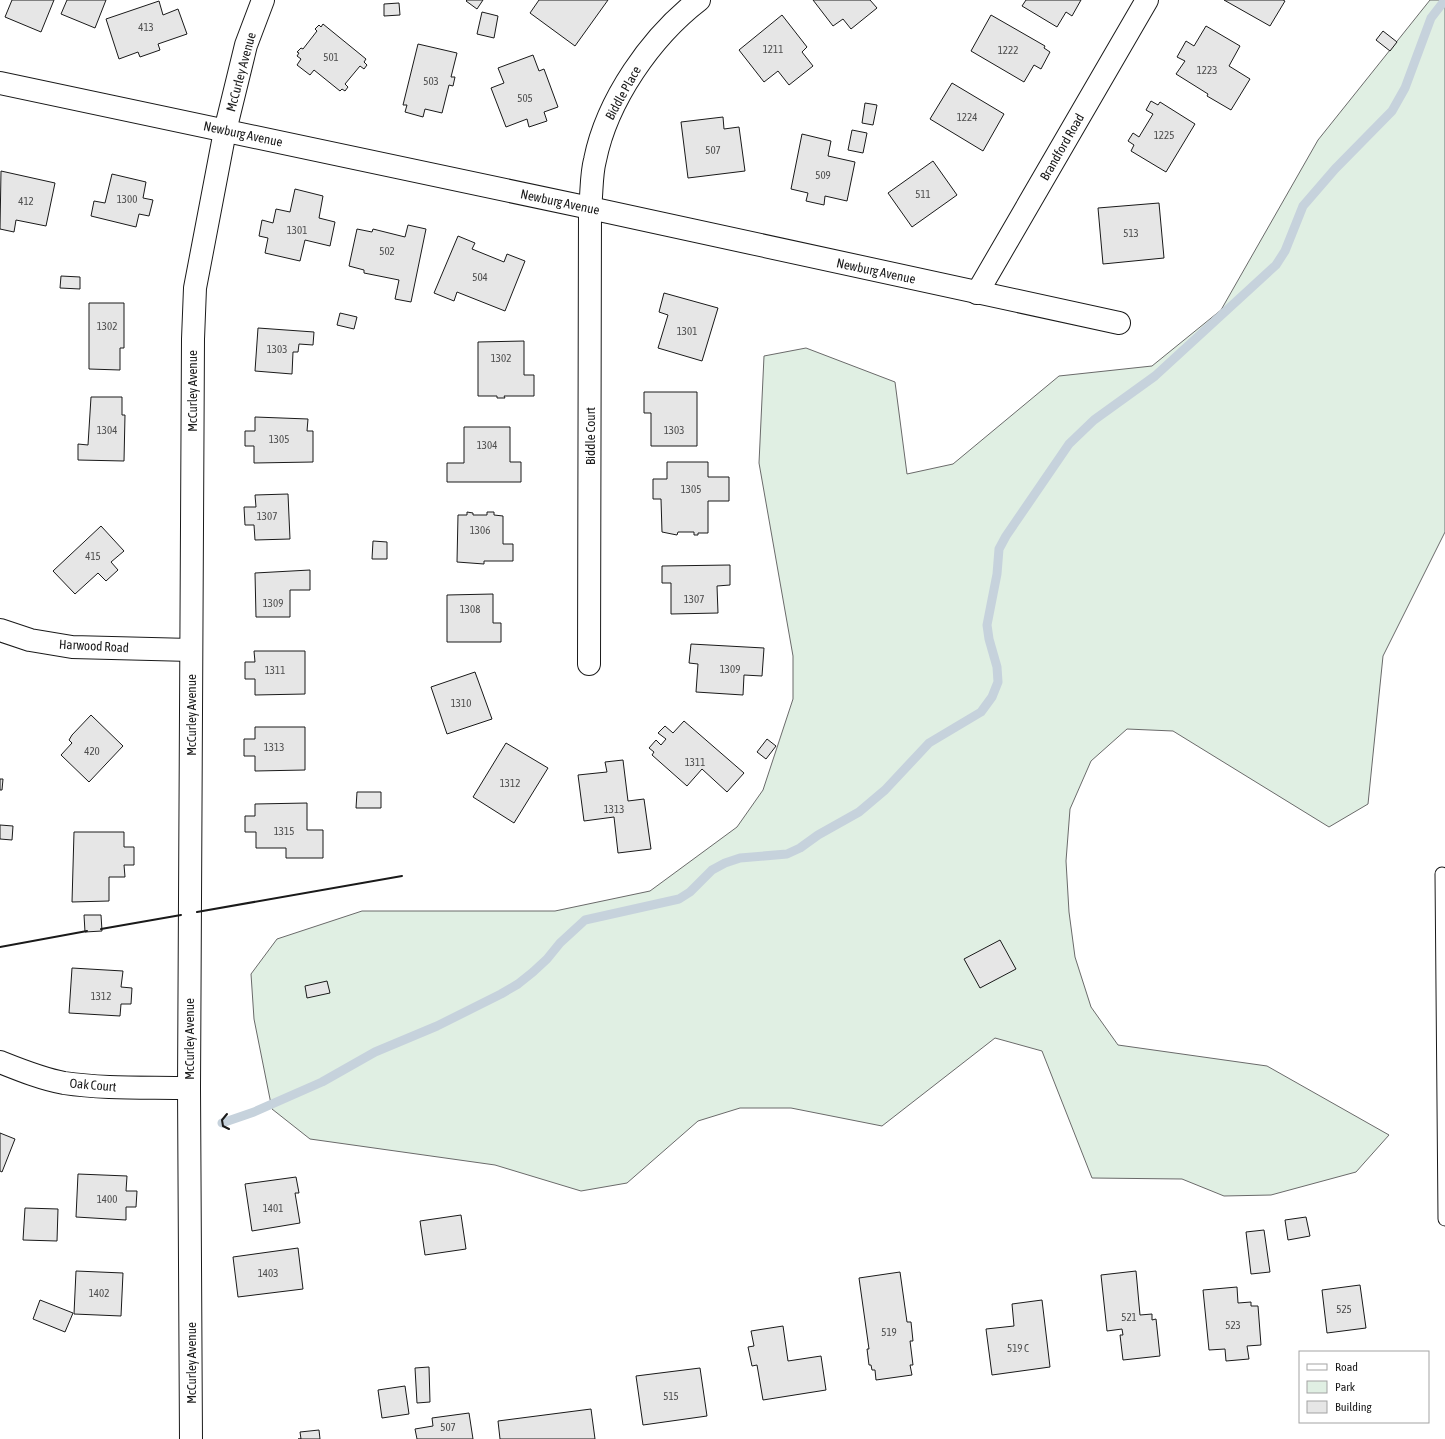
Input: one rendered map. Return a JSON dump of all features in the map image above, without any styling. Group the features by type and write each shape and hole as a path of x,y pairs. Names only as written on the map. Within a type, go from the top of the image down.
{"street":[{"name":"McCurley Avenue","path":"191,1439 189,1088 192,347 194,288 225,130 246,45 263,0"},
{"name":"Biddle Place","path":"590,208 594,160 607,119 632,74 662,33 699,0"},
{"name":"Brandford Road","path":"977,293 1147,0"},
{"name":"Newburg Avenue","path":"0,83 590,208 1119,323"},
{"name":"Biddle Court","path":"589,664 590,208"},
{"name":"Harwood Road","path":"0,630 30,640 72,647 191,650"},
{"name":"Oak Court","path":"0,1062 22,1071 63,1082 106,1087 189,1088"}],"lane":[{"path":"1442,874 1445,1219"}],"green space":[{"path":"1430,0 1445,0 1445,532 1383,656 1368,804 1329,827 1173,731 1127,729 1091,761 1070,809 1066,861 1069,912 1075,957 1091,1007 1118,1045 1267,1066 1389,1135 1356,1172 1271,1195 1224,1196 1182,1179 1092,1178 1042,1051 995,1038 882,1126 791,1108 740,1108 698,1121 627,1183 581,1191 495,1165 310,1139 272,1109 254,1019 251,974 277,939 362,911 555,911 650,891 737,827 763,790 793,699 793,656 759,463 764,356 806,348 895,382 907,474 953,464 1059,376 1152,366 1221,310 1318,140"}],"building":[{"path":"12,0 54,0 41,32 5,17"},
{"path":"67,0 106,0 95,28 61,14"},
{"path":"483,0 477,9 466,1"},
{"path":"539,0 608,0 575,46 530,13"},
{"path":"813,0 870,0 877,8 851,29 843,19 833,26"},
{"path":"1026,0 1081,0 1072,16 1066,12 1057,27 1022,6"},
{"path":"1224,0 1283,0 1285,1 1270,26"},
{"path":"159,1 163,15 178,9 187,34 158,44 160,50 140,57 138,52 119,59 106,19"},
{"path":"399,3 400,15 384,16 384,4"},
{"path":"482,12 498,16 494,38 477,34"},
{"path":"782,15 807,47 802,52 813,66 789,85 778,71 764,82 739,50"},
{"path":"991,15 1045,46 1044,48 1050,52 1041,69 1034,65 1024,82 971,51"},
{"path":"323,24 366,59 364,62 367,65 364,69 360,66 345,84 348,87 345,91 342,89 340,91 314,70 310,75 297,65 301,59 297,56 299,53 297,52 301,48 303,49 317,31 315,29 319,25 321,27"},
{"path":"1206,26 1240,46 1229,66 1250,79 1231,110 1207,96 1208,94 1176,74 1185,61 1177,57 1186,41 1194,46"},
{"path":"1383,31 1397,42 1390,51 1376,40"},
{"path":"418,44 457,53 451,77 455,77 453,86 449,85 442,113 425,109 423,117 405,112 407,105 403,105"},
{"path":"533,55 539,71 544,69 558,107 544,112 547,121 529,127 527,119 506,127 491,88 504,83 498,68"},
{"path":"952,83 1004,114 983,151 930,119"},
{"path":"1151,101 1158,105 1160,102 1195,124 1166,172 1131,151 1134,145 1128,141 1133,133 1139,137 1153,114 1146,110"},
{"path":"865,103 877,105 873,125 862,123"},
{"path":"723,117 724,129 739,127 745,171 688,178 681,122"},
{"path":"852,130 867,133 863,153 848,150"},
{"path":"802,134 831,141 828,156 855,162 847,201 825,196 824,205 806,201 808,193 791,189"},
{"path":"933,161 957,195 912,227 888,193"},
{"path":"1,171 55,183 46,226 16,220 14,232 0,229"},
{"path":"112,174 146,182 143,198 153,200 149,216 139,214 136,227 91,216 94,201 105,203"},
{"path":"295,189 323,196 319,218 335,222 330,246 305,240 300,261 265,253 268,238 259,236 262,220 273,223 276,209 290,212"},
{"path":"1159,203 1164,258 1103,264 1098,208"},
{"path":"408,225 426,229 411,302 395,299 399,280 364,273 364,270 349,266 357,229 372,232 373,229 405,237"},
{"path":"458,236 475,243 472,249 504,262 507,254 525,261 505,311 457,292 454,301 434,293"},
{"path":"61,276 80,277 80,289 60,288"},
{"path":"664,293 718,308 702,361 658,348 668,315 659,312"},
{"path":"89,303 124,303 124,348 120,348 120,370 89,369"},
{"path":"340,313 357,317 354,329 337,325"},
{"path":"258,328 314,332 313,345 299,344 298,352 293,352 292,374 255,371"},
{"path":"524,341 524,375 534,375 534,396 504,396 505,398 497,398 497,396 478,396 478,342"},
{"path":"644,392 697,392 697,446 651,446 651,413 644,413"},
{"path":"91,397 122,397 122,415 125,415 124,461 78,460 78,444 88,445"},
{"path":"255,417 308,419 307,431 313,431 313,462 254,463 254,446 245,446 245,431 255,431"},
{"path":"464,427 510,427 510,462 521,462 521,482 447,482 447,463 464,463"},
{"path":"667,462 708,462 708,477 729,477 729,501 708,501 708,533 698,533 698,535 694,535 694,532 678,532 677,535 662,532 661,499 653,499 653,479 667,479"},
{"path":"288,494 290,539 255,540 254,525 245,525 244,507 256,507 255,495"},
{"path":"467,512 473,513 473,515 487,515 487,512 494,512 494,515 503,516 503,544 513,544 513,561 484,561 484,564 457,562 458,515 467,515"},
{"path":"101,526 124,551 111,562 118,570 106,581 98,573 75,594 53,571"},
{"path":"373,541 387,542 387,559 372,559"},
{"path":"730,565 730,585 717,586 718,613 671,614 671,583 662,583 662,566"},
{"path":"310,570 310,590 290,590 290,617 256,617 255,573"},
{"path":"493,594 493,623 501,623 501,642 447,642 447,595"},
{"path":"691,644 764,648 762,676 744,675 743,695 696,692 698,664 689,663"},
{"path":"254,651 305,651 305,694 255,695 255,679 245,679 245,662 255,662"},
{"path":"475,672 492,719 447,734 431,687"},
{"path":"91,715 123,746 89,782 61,755 72,743 69,740 72,735"},
{"path":"684,721 744,773 727,792 702,769 687,786 652,755 654,752 649,748 656,740 661,745 666,739 658,733 665,726 673,733"},
{"path":"255,727 305,727 305,770 255,771 255,756 244,756 244,739 255,739"},
{"path":"767,739 776,746 766,759 757,752"},
{"path":"506,743 548,768 514,823 473,797"},
{"path":"623,760 628,801 644,799 651,849 618,853 614,817 584,821 578,775 607,772 605,762"},
{"path":"0,779 3,779 2,790 0,790"},
{"path":"357,792 381,792 381,808 356,808"},
{"path":"307,803 307,830 323,830 323,858 286,858 286,848 256,848 256,832 245,832 245,816 255,816 255,804"},
{"path":"0,825 13,826 12,840 0,839"},
{"path":"74,832 124,832 124,847 134,847 134,865 124,865 125,877 109,877 109,901 72,902"},
{"path":"84,915 101,915 102,931 85,932"},
{"path":"1000,940 1016,969 980,988 964,959"},
{"path":"72,968 123,971 121,987 132,988 131,1004 121,1004 120,1016 69,1013"},
{"path":"327,981 330,993 307,998 305,986"},
{"path":"0,1133 15,1139 2,1172 0,1171"},
{"path":"78,1174 127,1176 126,1191 137,1191 136,1207 126,1207 126,1220 76,1217"},
{"path":"296,1177 299,1193 295,1193 300,1223 252,1231 245,1184"},
{"path":"25,1208 58,1209 57,1241 23,1240"},
{"path":"461,1215 466,1249 425,1255 420,1221"},
{"path":"1306,1217 1310,1236 1288,1240 1285,1220"},
{"path":"1264,1230 1270,1272 1251,1274 1246,1232"},
{"path":"298,1248 303,1289 238,1297 233,1257"},
{"path":"76,1271 123,1273 121,1316 74,1314"},
{"path":"1136,1271 1140,1315 1152,1314 1152,1320 1156,1319 1160,1356 1123,1360 1120,1335 1123,1335 1122,1329 1107,1331 1101,1275"},
{"path":"900,1272 907,1322 911,1322 913,1341 910,1341 913,1365 910,1365 912,1375 876,1380 875,1370 872,1370 871,1365 869,1365 867,1349 869,1349 859,1278"},
{"path":"1360,1285 1366,1328 1327,1333 1322,1290"},
{"path":"1237,1287 1238,1303 1251,1302 1251,1306 1258,1306 1261,1345 1247,1346 1249,1359 1226,1361 1225,1349 1209,1350 1203,1290"},
{"path":"40,1300 73,1313 65,1332 33,1319"},
{"path":"1042,1300 1050,1367 992,1375 986,1329 1014,1326 1012,1304"},
{"path":"783,1326 788,1361 821,1356 826,1390 763,1400 757,1365 752,1366 748,1347 754,1346 751,1331"},
{"path":"429,1367 430,1402 417,1403 415,1368"},
{"path":"700,1368 707,1416 643,1425 636,1376"},
{"path":"405,1386 409,1414 382,1418 378,1390"},
{"path":"591,1409 595,1439 500,1439 498,1421"},
{"path":"469,1413 473,1439 417,1439 415,1429 433,1426 432,1418"},
{"path":"319,1430 320,1439 301,1439 300,1432"}],"waterway":[{"path":"222,1123 254,1112 322,1082 375,1052 437,1026 501,994 518,984 533,972 547,959 560,943 585,920 679,899 690,892 712,870 725,863 740,858 787,854 800,848 818,835 859,812 885,790 929,743 981,712 992,697 998,682 997,667 989,639 987,625 997,574 999,549 1006,536 1069,444 1094,420 1155,376 1276,265 1285,251 1303,206 1335,169 1392,111 1405,88 1431,18 1445,0"}],"wall":[{"path":"197,912 402,876"},
{"path":"101,929 181,915"},
{"path":"0,947 87,931"},
{"path":"227,1114 222,1120 223,1126 229,1129"}]}
